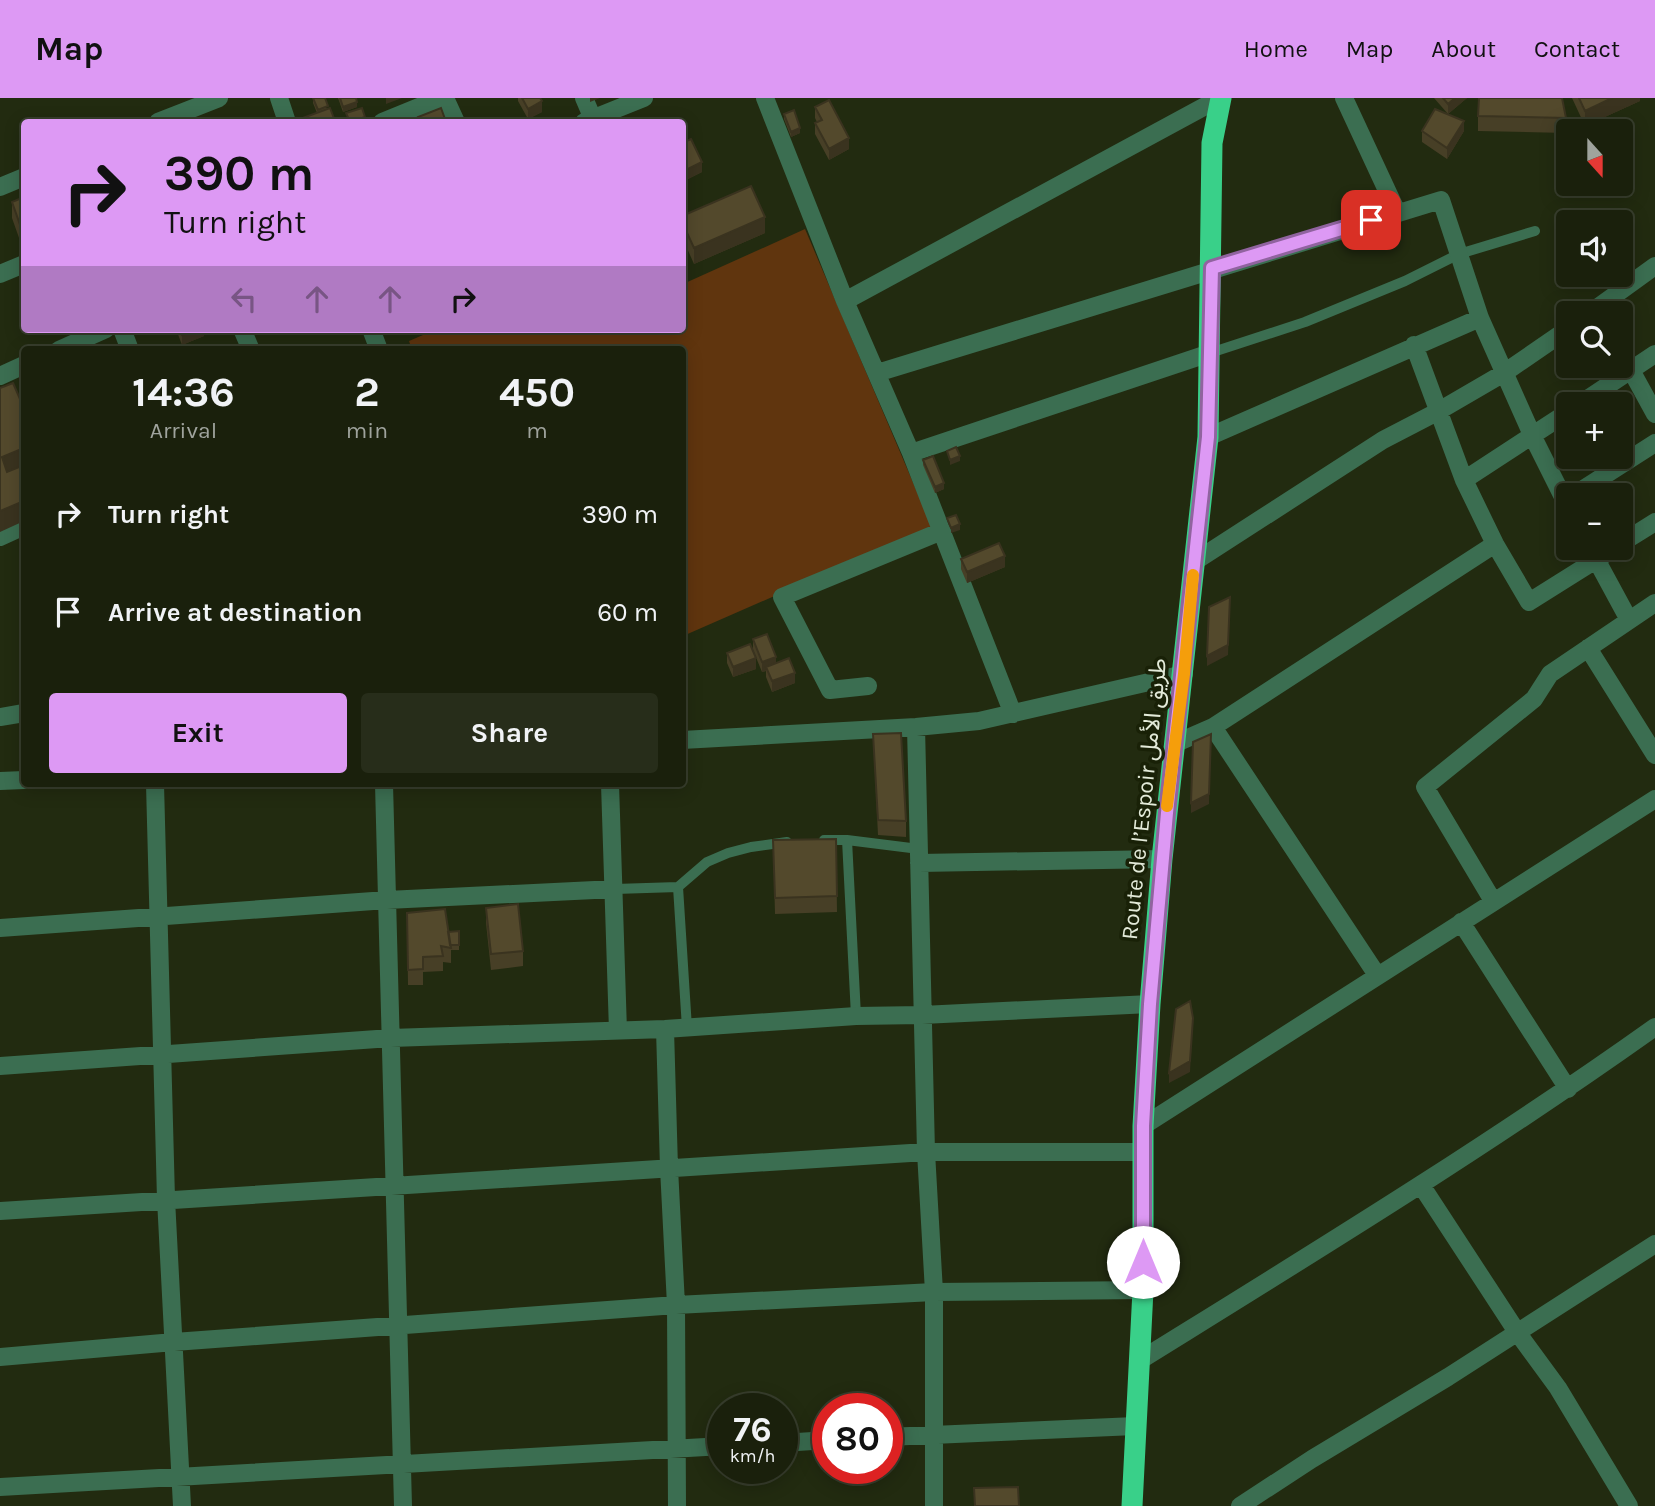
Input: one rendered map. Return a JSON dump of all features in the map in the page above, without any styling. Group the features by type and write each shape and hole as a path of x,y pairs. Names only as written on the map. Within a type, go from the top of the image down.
{"highway":[{"name":"Route de l’Espoir طريق الأمل","path":"1132,1506 1143,1290 1143,1126 1150,1004 1162,859 1208,437 1212,143 1220,98"}],"street":[{"path":"166,119 219,98"},
{"path":"279,98 286,119"},
{"path":"390,119 443,98 454,119"},
{"path":"584,98 589,119"},
{"path":"594,119 644,98"},
{"path":"765,98 845,301 911,453 1013,714"},
{"path":"845,301 1220,98"},
{"path":"1344,98 1397,212"},
{"path":"0,187 21,178"},
{"path":"877,373 1212,268 1441,200 1480,318 1533,436 1559,483"},
{"path":"0,274 21,265"},
{"path":"1610,301 1655,266"},
{"path":"1208,437 1480,318"},
{"path":"68,346 97,333"},
{"path":"1194,562 1383,440 1504,373 1556,337"},
{"path":"1414,345 1464,480 1495,544 1529,602 1584,560"},
{"path":"911,453 1210,353"},
{"path":"1633,367 1655,354"},
{"path":"0,376 21,366"},
{"path":"1633,374 1655,414"},
{"path":"1597,392 1617,378"},
{"path":"1464,480 1556,420"},
{"path":"1596,483 1655,443"},
{"path":"1633,536 1655,522"},
{"path":"0,537 21,527"},
{"path":"868,686 830,690 782,597 942,531"},
{"path":"1174,744 1213,727 1495,544"},
{"path":"1597,560 1629,620"},
{"path":"1493,901 1425,787 1534,699 1550,674 1655,603"},
{"path":"1588,648 1655,755"},
{"path":"686,740 979,721 1184,674"},
{"path":"0,717 21,714"},
{"path":"916,727 926,1152 933,1292 934,1506"},
{"path":"1213,727 1377,975"},
{"path":"0,781 21,780"},
{"path":"155,787 166,1199 182,1506"},
{"path":"384,787 403,1506"},
{"path":"610,787 618,1031"},
{"path":"1143,1126 1655,799"},
{"path":"919,856 1162,859"},
{"path":"0,928 387,900 615,889"},
{"path":"1461,922 1569,1089"},
{"path":"0,1066 391,1038 665,1029 856,1016 1150,1004"},
{"path":"1139,1362 1569,1089 1655,1027"},
{"path":"665,1029 676,1305 677,1506"},
{"path":"0,1203 0,1211 926,1152 1143,1152"},
{"path":"1421,1185 1517,1332 1558,1388 1629,1506"},
{"path":"1240,1506 1655,1244"},
{"path":"0,1357 676,1305 933,1292 1143,1290"},
{"path":"903,1436 1135,1426"},
{"path":"0,1487 707,1447"}],"lane":[{"path":"1210,353 1305,322 1405,281 1459,254 1535,231"},
{"path":"847,840 856,1016"},
{"path":"809,841 847,840 919,856"},
{"path":"615,889 678,887 707,862 728,853 797,841"},
{"path":"678,887 687,1028"}],"shaded area":[{"path":"805,229 932,527 686,635 686,346 411,346 409,341 428,333 686,333 686,283"}],"building":[{"path":"313,98 325,98 328,106 318,110"},
{"path":"340,98 356,98 357,102 343,107"},
{"path":"522,98 540,98 542,101 528,109"},
{"path":"1443,98 1455,98 1448,104"},
{"path":"1479,98 1562,98 1566,118 1478,116"},
{"path":"1579,98 1612,98 1585,111"},
{"path":"829,100 849,138 829,149 815,123 822,120 815,107"},
{"path":"330,108 334,119 300,119"},
{"path":"362,108 365,117 349,119 346,113"},
{"path":"441,108 445,119 419,119 418,117"},
{"path":"1435,109 1464,121 1447,148 1422,131"},
{"path":"794,110 800,128 791,132 784,114"},
{"path":"691,139 702,162 686,170 686,141"},
{"path":"751,186 765,217 694,248 686,231 686,214"},
{"path":"21,198 21,228 12,202"},
{"path":"13,383 21,401 21,449 2,457 7,472 21,466 21,502 0,511 0,388"},
{"path":"956,447 960,456 950,460 947,451"},
{"path":"933,456 944,483 935,487 923,460"},
{"path":"956,515 960,524 951,528 947,518"},
{"path":"999,543 1005,556 967,572 961,559"},
{"path":"1230,597 1228,645 1207,656 1209,607"},
{"path":"767,634 776,657 762,662 753,639"},
{"path":"750,644 756,658 733,667 727,653"},
{"path":"789,658 795,673 772,681 766,667"},
{"path":"901,733 906,821 878,820 873,734"},
{"path":"1211,734 1209,794 1191,803 1193,742"},
{"path":"836,839 837,896 775,898 773,840"},
{"path":"518,904 523,951 491,954 486,908"},
{"path":"445,909 451,948 441,946 443,956 423,957 423,969 408,970 407,913"},
{"path":"459,931 459,945 450,945 448,932"},
{"path":"1190,1001 1193,1018 1190,1061 1169,1073 1176,1009"},
{"path":"1018,1487 1019,1506 975,1506 974,1488"}],"slow traffic":[{"path":"1167,806 1184,674 1193,575"}],"route":[{"path":"1143,1262 1143,1126 1150,1004 1162,859 1208,437 1212,268 1371,220"}]}
